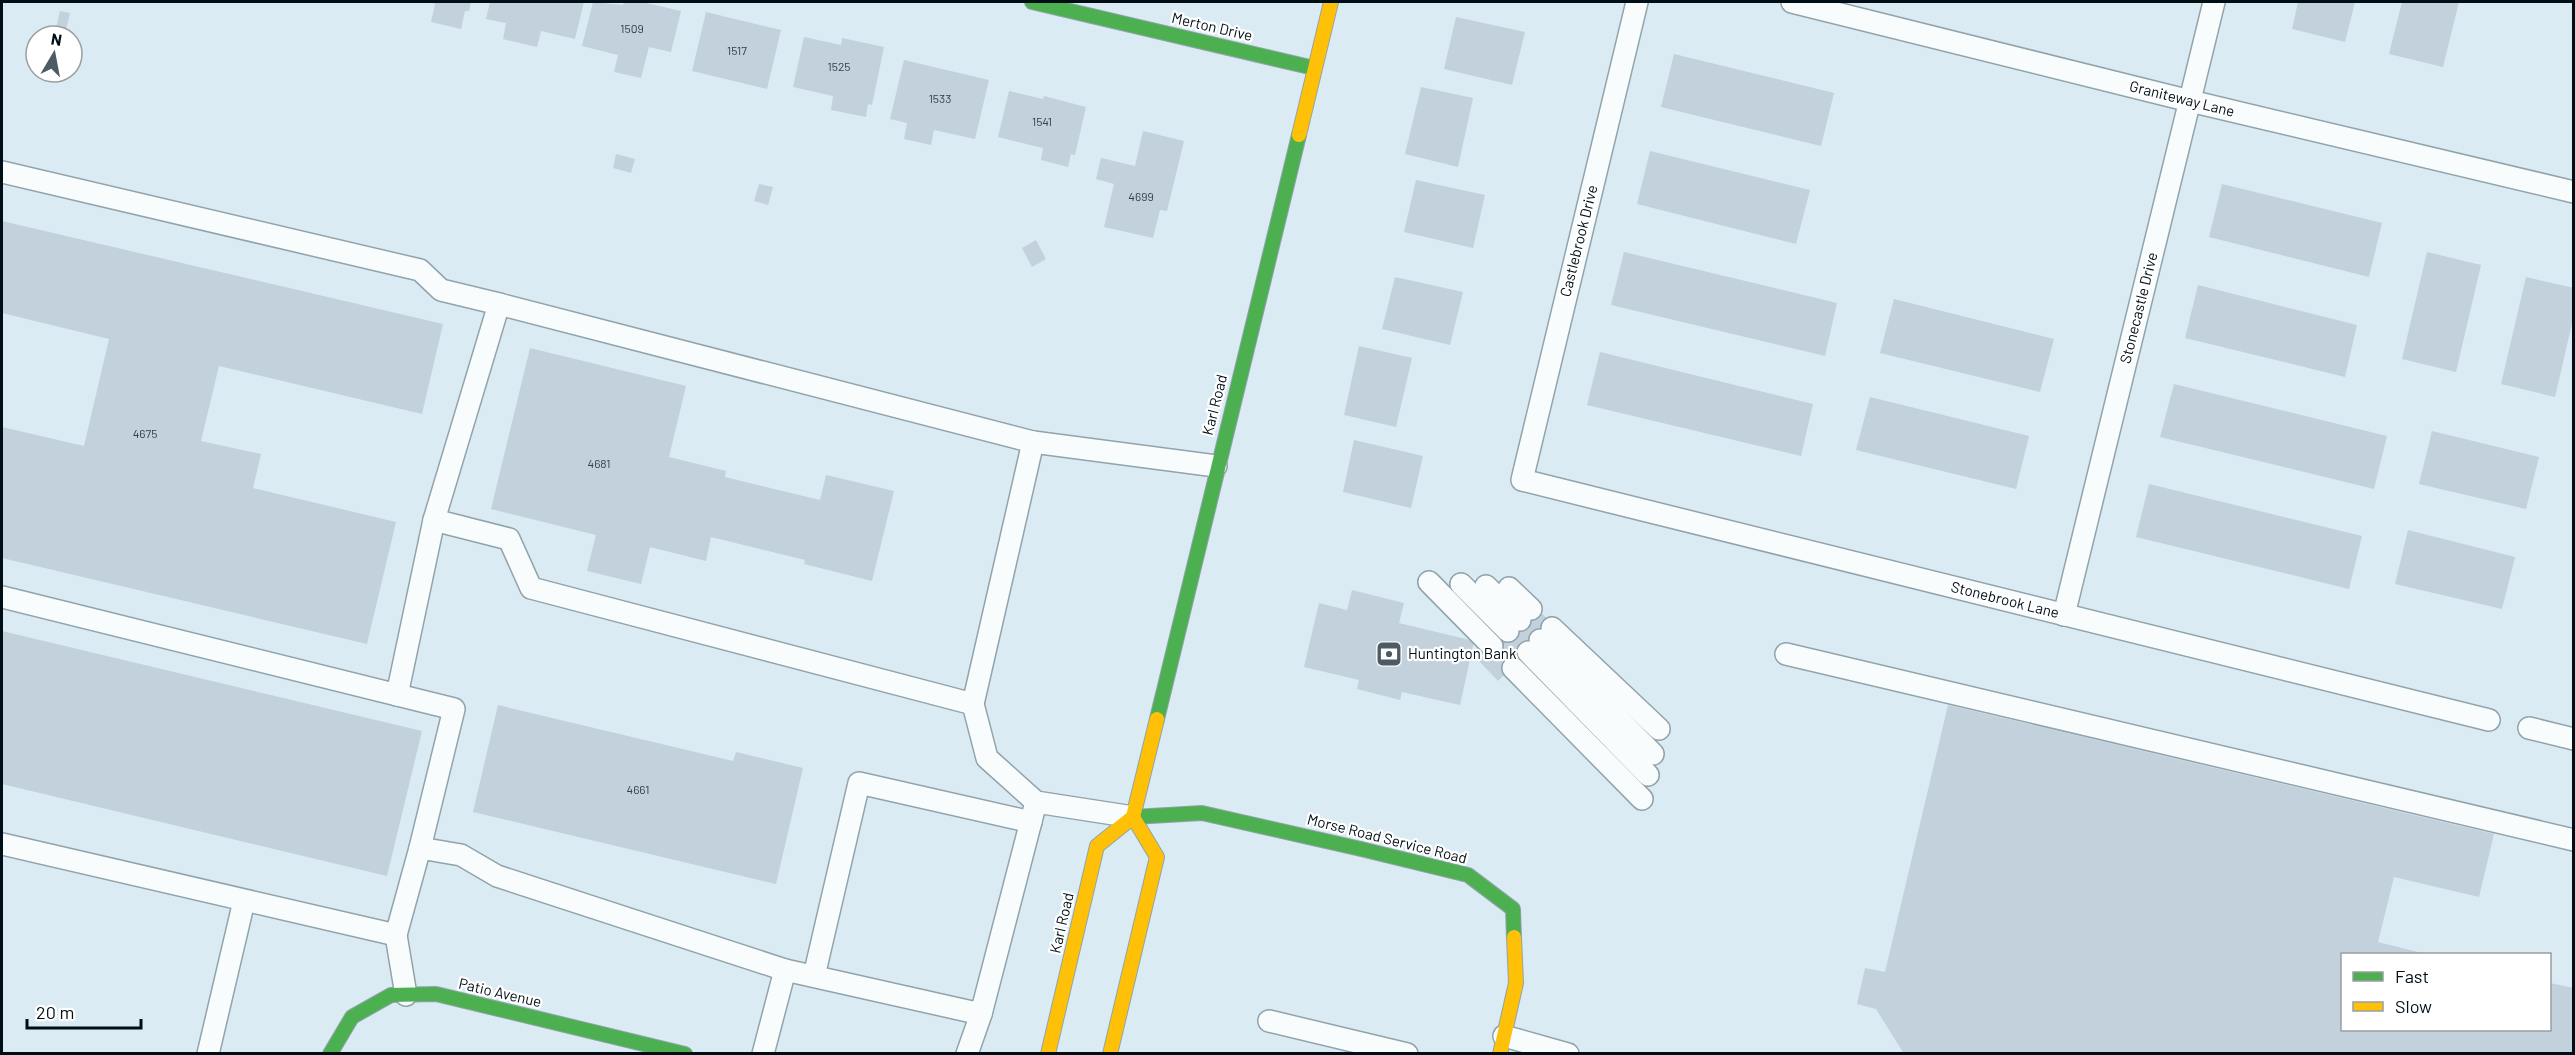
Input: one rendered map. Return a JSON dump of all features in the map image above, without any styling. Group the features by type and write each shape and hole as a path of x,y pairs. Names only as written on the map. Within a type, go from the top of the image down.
{"main road":[{"name":"Merton Drive","path":"1032,2 1314,68"},
{"name":"Karl Road","path":"1048,1053 1097,846 1133,817 1216,466 1331,2"},
{"name":"Morse Road Service Road","path":"1133,817 1202,813 1468,875 1513,909 1516,983 1502,1045"},
{"path":"1110,1053 1157,857 1133,817"},
{"name":"Patio Avenue","path":"330,1053 352,1017 391,995 436,994 623,1046 685,1053"}],"lane":[{"name":"Castlebrook Drive","path":"1522,480 1637,2"},
{"name":"Graniteway Lane","path":"1792,2 2190,101 2574,192"},
{"name":"Stonecastle Drive","path":"2064,615 2214,2"},
{"path":"2,172 420,270 441,290 1033,442 1216,466"},
{"path":"397,695 434,520 499,304"},
{"path":"1033,442 973,704 987,758 1033,812"},
{"name":"Stonebrook Lane","path":"1522,480 2489,720"},
{"path":"434,520 509,539 531,588 973,704"},
{"path":"1429,582 1492,646"},
{"path":"1461,584 1519,620"},
{"path":"1486,586 1519,620"},
{"path":"1509,588 1519,620"},
{"path":"2,597 454,710 396,935 406,995"},
{"path":"1540,640 1659,729"},
{"path":"1540,640 1653,754"},
{"path":"1540,640 1648,775"},
{"path":"1786,654 2574,840"},
{"path":"1513,668 1642,799"},
{"path":"2529,728 2574,739"},
{"path":"814,976 859,783 1033,812 1133,817"},
{"path":"967,1053 981,1014 1033,812"},
{"path":"2,844 396,935"},
{"path":"420,848 460,855 497,876 785,970 981,1014"},
{"path":"208,1053 244,901"},
{"path":"763,1053 785,970"},
{"path":"1269,1021 1407,1053"},
{"path":"1502,1045 1568,1053"}],"building":[{"path":"430,2 471,2 469,11 465,11 461,29 431,22 435,4"},
{"path":"490,2 584,2 575,39 541,31 537,47 503,39 506,23 486,19"},
{"path":"593,2 623,5 624,2 642,2 681,11 671,52 649,47 641,78 614,72 618,55 582,46"},
{"path":"2298,2 2355,2 2345,42 2292,29"},
{"path":"2402,2 2459,2 2443,67 2389,54"},
{"path":"60,11 70,13 67,24 57,24"},
{"path":"706,12 781,30 767,89 692,71"},
{"path":"1456,17 1525,32 1512,85 1444,69"},
{"path":"804,37 841,45 842,38 884,47 872,105 868,104 866,117 831,110 833,96 793,87"},
{"path":"1674,54 1834,93 1821,146 1661,107"},
{"path":"904,60 989,80 975,139 934,130 931,145 904,139 907,123 890,119"},
{"path":"1421,87 1473,98 1458,167 1405,154"},
{"path":"1009,91 1043,99 1044,96 1086,107 1075,155 1071,154 1068,167 1041,160 1043,148 998,137"},
{"path":"1143,131 1184,141 1167,211 1160,210 1153,238 1104,227 1114,184 1096,179 1101,158 1135,166"},
{"path":"1650,151 1810,190 1796,244 1637,204"},
{"path":"616,154 635,159 631,173 613,168"},
{"path":"1416,180 1485,195 1473,248 1404,232"},
{"path":"759,184 773,187 768,205 754,201"},
{"path":"2222,184 2382,223 2369,277 2209,237"},
{"path":"2,221 443,324 422,414 219,366 201,441 261,454 253,488 396,522 367,644 2,558 2,427 84,446 109,339 2,313"},
{"path":"1036,240 1046,259 1032,267 1022,248"},
{"path":"1624,252 1837,303 1825,356 1611,305"},
{"path":"2427,252 2481,265 2456,372 2402,359"},
{"path":"1395,277 1463,292 1450,345 1382,329"},
{"path":"2526,277 2574,288 2574,315 2555,397 2501,384"},
{"path":"2198,285 2357,325 2345,377 2185,338"},
{"path":"1894,299 2054,339 2040,392 1880,353"},
{"path":"1359,346 1412,358 1396,427 1344,415"},
{"path":"530,348 686,386 669,457 726,471 725,477 820,500 826,475 894,491 872,581 804,564 805,560 711,537 706,561 650,547 641,584 587,571 596,535 491,509"},
{"path":"1600,352 1813,404 1801,456 1587,405"},
{"path":"2174,384 2387,436 2374,489 2160,437"},
{"path":"1870,397 2029,436 2016,489 1856,450"},
{"path":"2432,431 2539,457 2526,509 2419,484"},
{"path":"1354,440 1423,456 1411,508 1343,492"},
{"path":"2149,484 2362,536 2349,589 2136,537"},
{"path":"2408,530 2515,557 2502,609 2395,584"},
{"name":"Huntington Bank","path":"1352,590 1404,603 1399,623 1474,641 1460,705 1402,692 1400,700 1357,689 1359,680 1304,667 1319,603 1347,610"},
{"path":"1535,606 1554,626 1498,681 1479,661"},
{"path":"2,631 422,731 387,876 2,784"},
{"path":"498,705 733,761 736,752 803,768 776,884 473,812"},
{"path":"1948,705 2494,834 2479,897 2394,877 2378,942 2422,953 2341,953 2341,1031 2551,1031 2551,983 2574,988 2574,1054 1904,1054 1876,1009 1857,1004 1865,968 1885,972"}],"traffic: fast":[{"path":"1032,2 1314,68"},
{"path":"1157,719 1299,135"},
{"path":"1133,817 1202,813 1468,875 1513,909 1514,937"},
{"path":"330,1054 352,1017 391,995 436,994 685,1054"}],"traffic: slow":[{"path":"1299,135 1331,2"},
{"path":"1048,1054 1097,846 1133,817 1157,719"},
{"path":"1110,1054 1157,857 1133,817"},
{"path":"1500,1054 1516,983 1514,937"}],"place":[{"name":"Huntington Bank","path":"1389,654"}]}
